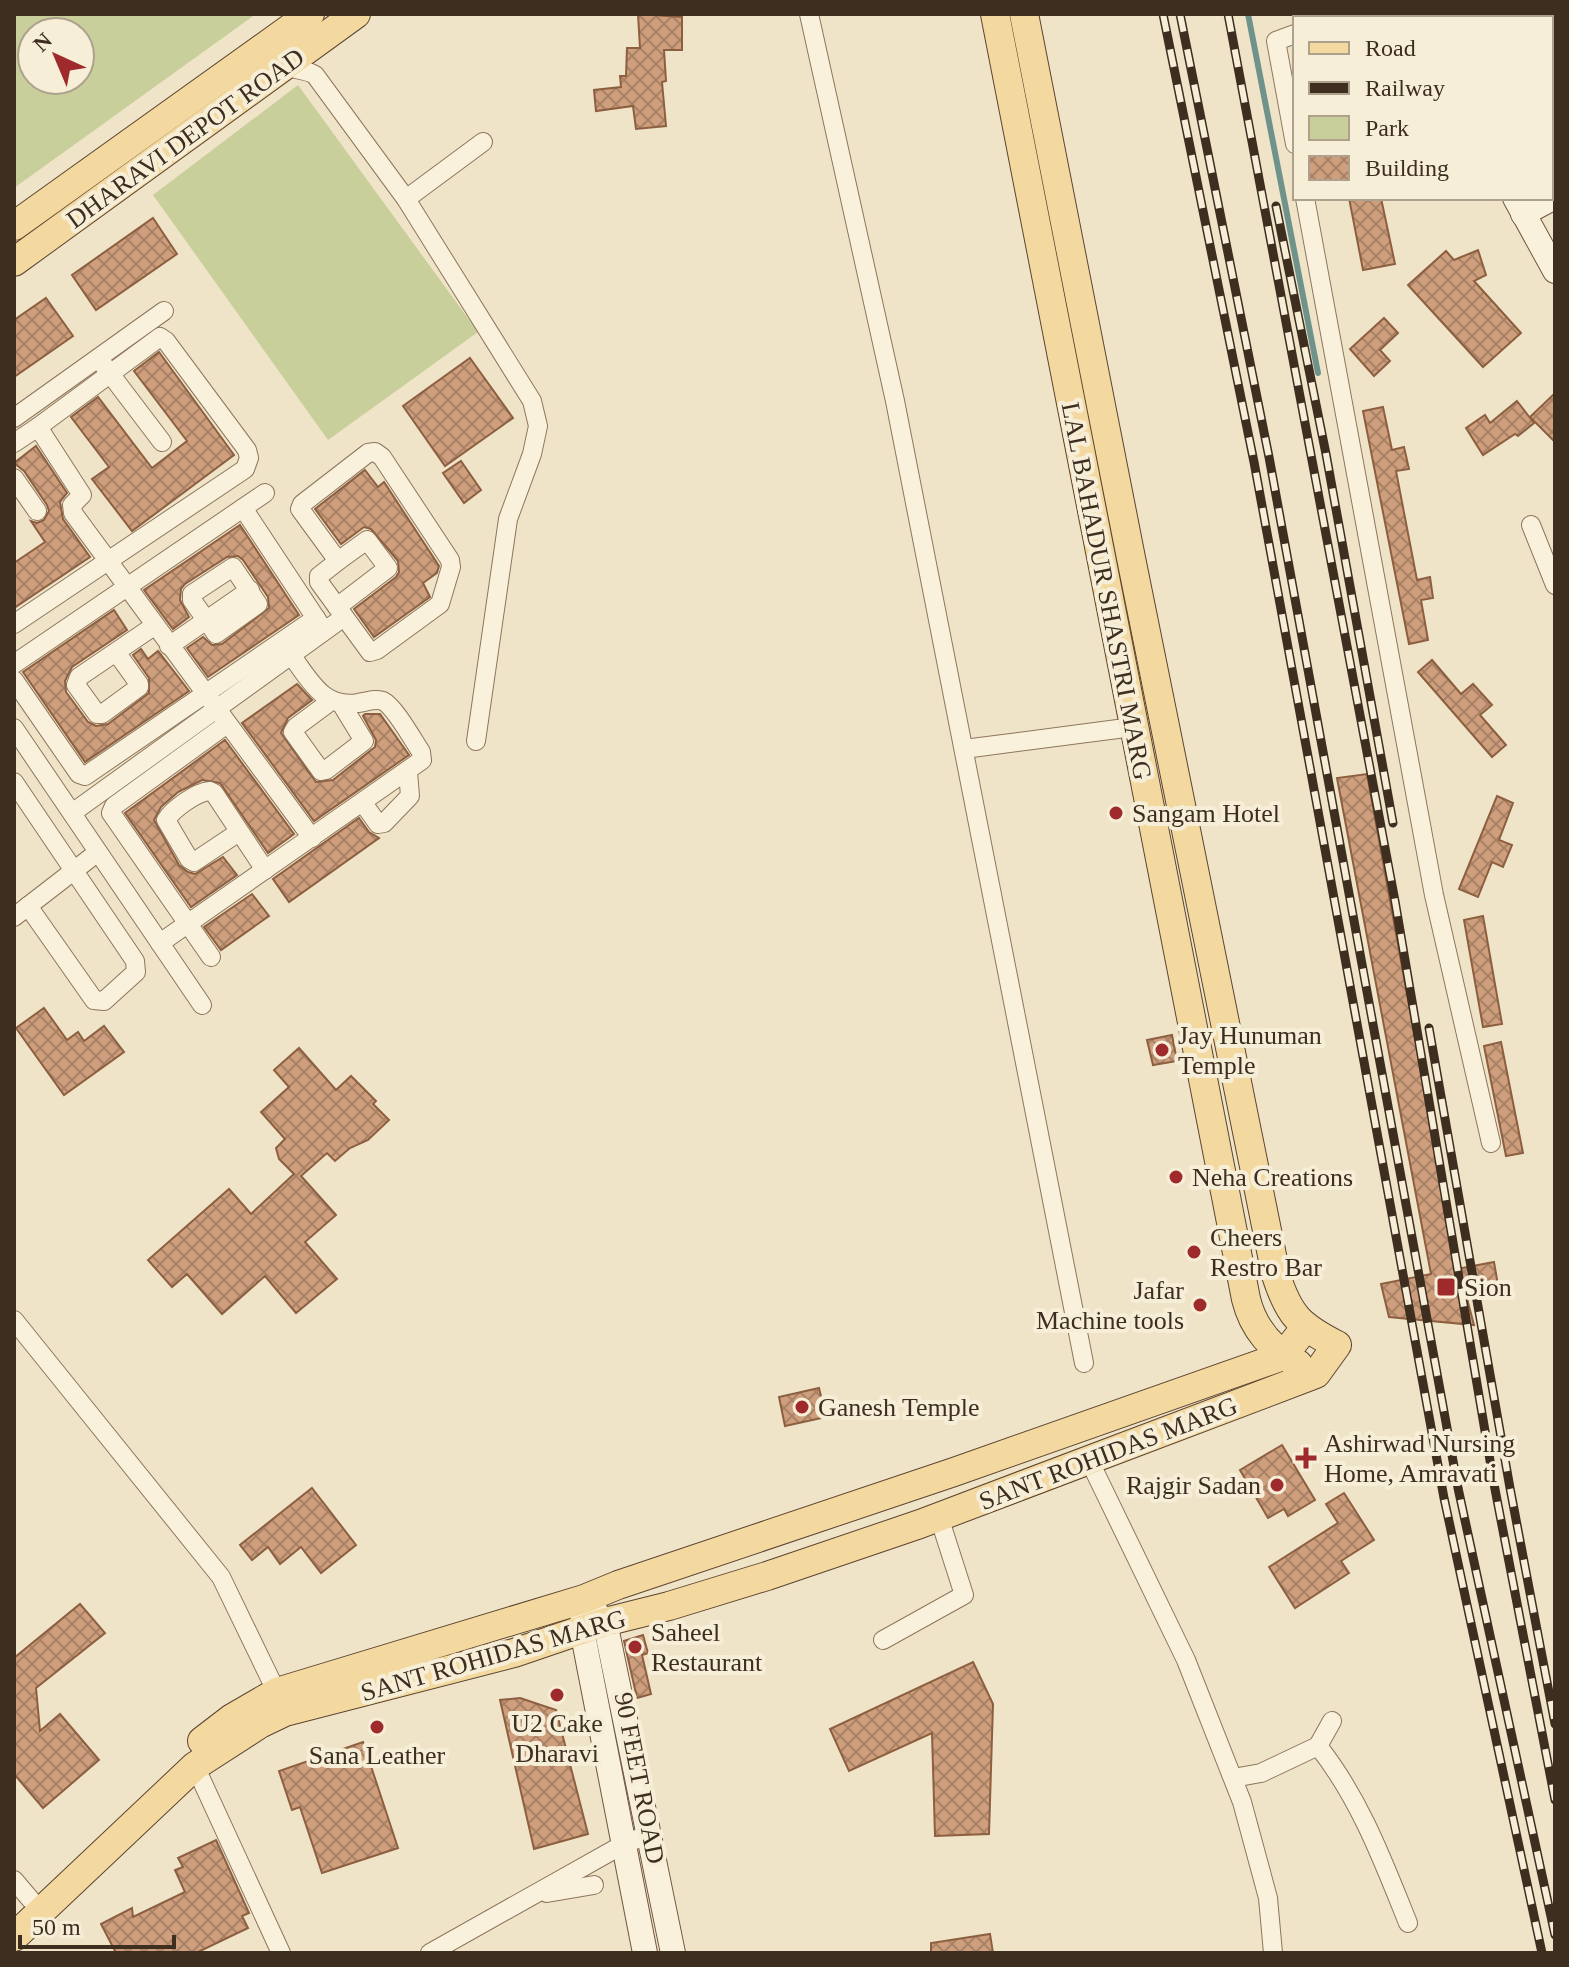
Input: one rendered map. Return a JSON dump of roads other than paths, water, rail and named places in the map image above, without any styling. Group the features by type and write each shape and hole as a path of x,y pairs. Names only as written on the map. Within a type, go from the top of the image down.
{"main road":[{"path":"14,226 276,56 310,14"},
{"name":"DHARAVI DEPOT ROAD","path":"14,262 276,56 356,14"},
{"name":"LAL BAHADUR SHASTRI MARG","path":"995,14 1250,1315 1262,1334 1283,1356 1316,1374 1337,1345 1305,1328 1283,1297 1276,1275 1024,14"},
{"path":"1542,200 1519,206 1555,271"},
{"path":"1116,634 1145,629"},
{"path":"1283,1356 1305,1328"},
{"name":"SANT ROHIDAS MARG","path":"14,1937 171,1765 232,1718 954,1472 1283,1356"},
{"name":"SANT ROHIDAS MARG","path":"20,1899 94,1850 195,1766 281,1702 514,1653 594,1626 669,1606 939,1517 1316,1374"},
{"path":"954,1472 967,1506"},
{"path":"812,1520 822,1557"},
{"path":"584,1599 594,1626"},
{"name":"90 FEET ROAD","path":"594,1626 650,1834 673,1953"},
{"name":"90 FEET ROAD","path":"594,1626 624,1844 645,1953"}],"street":[{"path":"809,14 895,401 1029,1069 1084,1363"},
{"path":"1293,35 1276,41 1293,133"},
{"path":"276,56 315,75 406,199 532,401 538,426 532,454 508,519 476,741"},
{"path":"406,199 483,142"},
{"path":"1305,200 1434,895 1491,1143"},
{"path":"14,443 38,427 164,311"},
{"path":"14,418 104,366 163,338 247,450 249,458 245,469 14,624"},
{"path":"104,366 162,442"},
{"path":"38,427 80,492 80,497 72,505 73,513 312,838"},
{"path":"72,813 128,784 216,709 241,680 340,612 388,568 367,540 318,579 340,612 366,649 370,652 377,650 440,604 451,567 450,560 382,457 375,452 368,453 301,506 301,512 338,561"},
{"path":"14,478 37,511"},
{"path":"14,664 265,493"},
{"path":"243,508 320,624"},
{"path":"1531,525 1555,585"},
{"path":"169,646 206,621 250,590 233,567 194,591 192,600 206,621"},
{"path":"241,680 291,655 320,624"},
{"path":"116,652 154,626"},
{"path":"160,943 422,760 421,752 383,701 336,703 320,691 291,655"},
{"path":"14,680 79,774 85,776 110,760 189,729"},
{"path":"964,749 1133,727"},
{"path":"14,728 202,1005"},
{"path":"110,760 128,784"},
{"path":"363,803 378,824 384,823 410,796 408,772"},
{"path":"14,782 76,871 137,965 134,975 104,1001 94,1000 21,911 76,871 98,852"},
{"path":"128,784 114,806 112,816 211,957"},
{"path":"239,832 265,870"},
{"path":"14,1320 221,1577 281,1702"},
{"path":"1089,1460 1186,1660 1242,1802 1268,1898 1273,1953"},
{"path":"883,1640 964,1595 939,1517"},
{"path":"1233,1778 1261,1773 1318,1746 1332,1721"},
{"path":"1318,1746 1348,1787 1408,1923"},
{"path":"195,1766 281,1953"},
{"path":"430,1953 557,1888 624,1844 650,1834"},
{"path":"557,1888 594,1885"}],"waterway":[{"path":"1248,14 1318,373"}],"railway":[{"path":"1163,14 1254,462 1444,1498 1542,1953"},
{"path":"1180,14 1269,457 1458,1488 1555,1935"},
{"path":"1228,14 1395,901 1494,1484 1555,1800"},
{"path":"1276,206 1326,454 1393,823"},
{"path":"1429,1028 1555,1724"}],"place":[{"name":"Sangam Hotel","path":"1116,813"},
{"name":"Jay Hunuman Temple","path":"1162,1050"},
{"name":"Neha Creations","path":"1176,1177"},
{"name":"Cheers Restro Bar","path":"1194,1252"},
{"name":"Sion","path":"1446,1287"},
{"name":"Jafar Machine tools","path":"1200,1305"},
{"name":"Ganesh Temple","path":"802,1407"},
{"name":"Ashirwad Nursing Home, Amravati","path":"1306,1458"},
{"name":"Rajgir Sadan","path":"1277,1485"},
{"name":"Saheel Restaurant","path":"635,1647"},
{"name":"U2 Cake Dharavi","path":"557,1695"},
{"name":"Sana Leather","path":"377,1727"}]}
